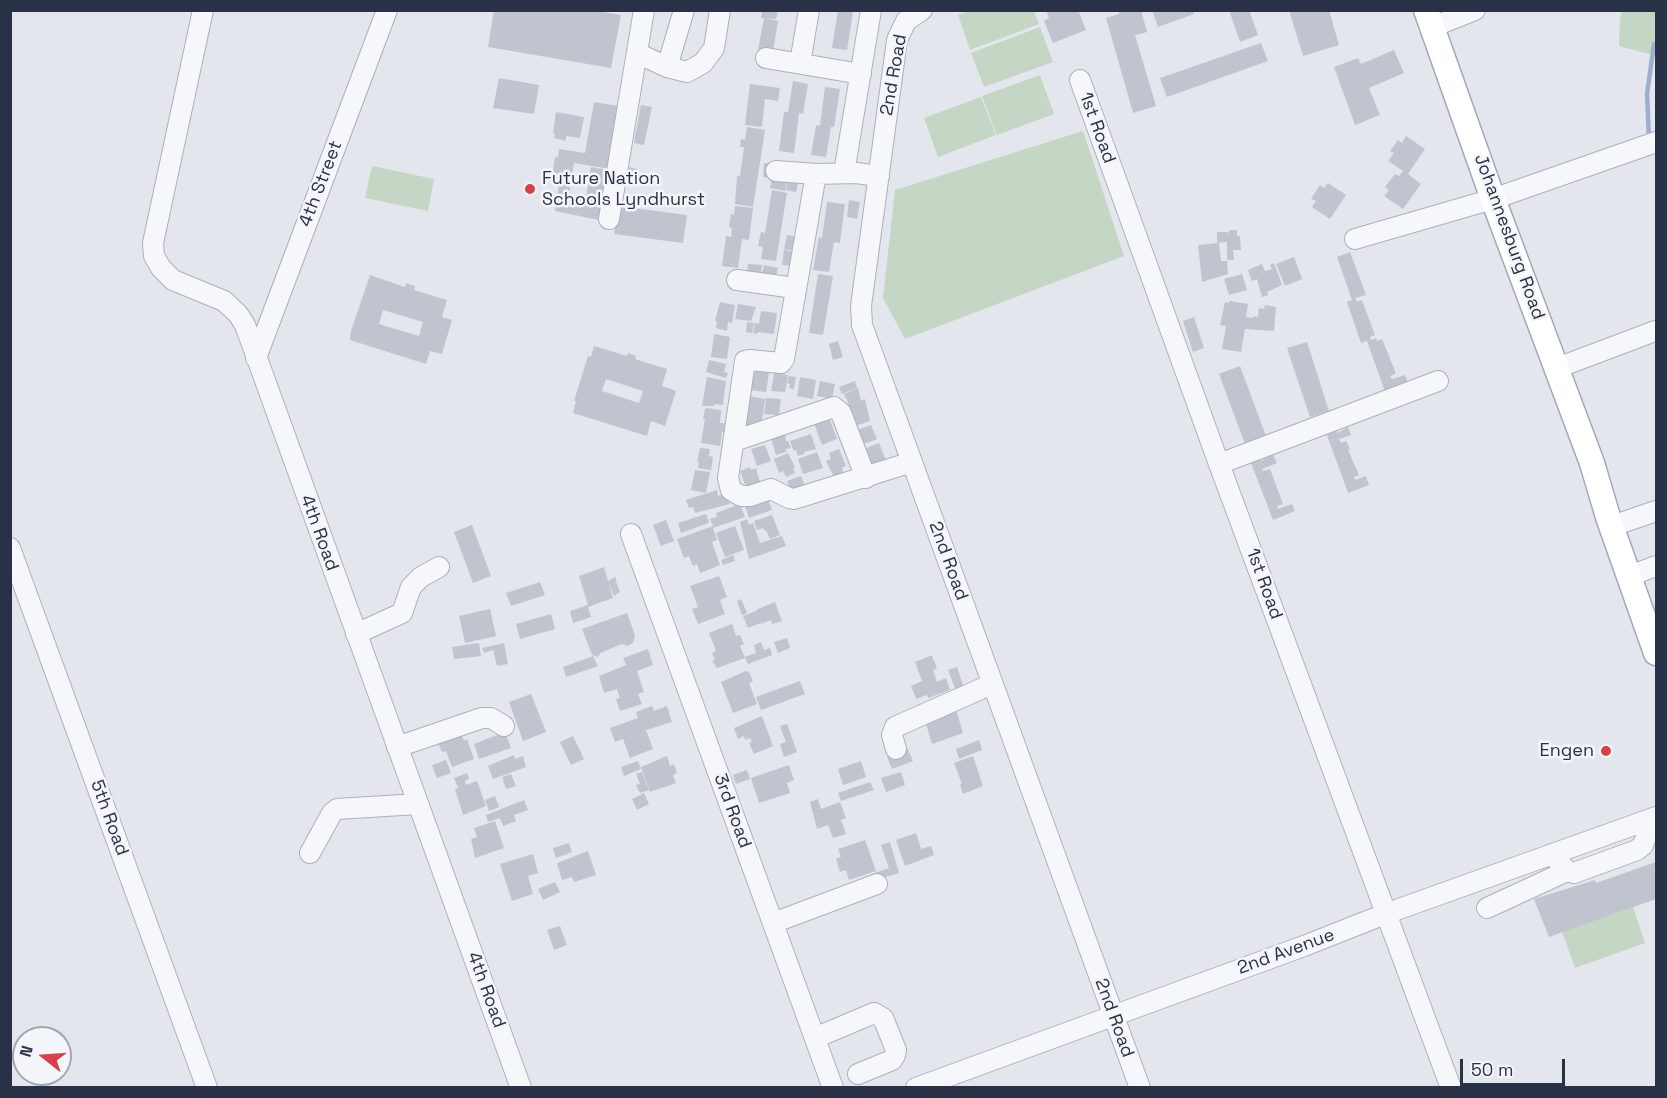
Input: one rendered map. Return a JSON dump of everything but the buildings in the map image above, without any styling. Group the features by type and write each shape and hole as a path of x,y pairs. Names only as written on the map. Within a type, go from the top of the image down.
{"main road":[{"name":"Johannesburg Road","path":"1429,19 1592,463 1608,517 1656,652"},
{"name":"Johannesburg Road","path":"1592,463 1616,508 1621,523 1648,569 1656,614"}],"street":[{"name":"4th Road","path":"203,10 153,243 154,256 161,268 173,279 224,301 245,325 521,1088"},
{"name":"4th Street","path":"256,358 387,10"},
{"path":"609,219 644,10"},
{"path":"667,67 684,10"},
{"path":"637,53 667,67 687,72 703,63 714,48 720,10"},
{"path":"800,63 809,10"},
{"path":"844,173 871,10"},
{"path":"1429,19 1475,10"},
{"name":"2nd Road","path":"914,16 897,39 861,319 1140,1088"},
{"path":"766,58 861,74"},
{"name":"1st Road","path":"1080,80 1219,464 1451,1088"},
{"path":"1354,239 1493,198 1650,144"},
{"path":"776,171 879,176"},
{"path":"816,174 784,361 781,363 749,360 744,363 728,478 731,490 741,496 750,496 771,489 794,499 912,462"},
{"path":"737,280 795,288"},
{"path":"1557,368 1655,331"},
{"path":"1219,464 1438,381"},
{"path":"734,441 834,408 841,413 866,478"},
{"path":"1621,523 1656,511"},
{"name":"3rd Road","path":"631,534 833,1088"},
{"name":"5th Road","path":"10,549 207,1088"},
{"path":"356,633 402,613 411,587 421,577 440,567"},
{"path":"896,749 892,735 895,727 992,684"},
{"path":"397,747 482,717 491,718 504,726"},
{"path":"310,853 332,813 337,809 418,804"},
{"path":"1552,854 1567,871 1574,873 1636,850 1643,845 1655,818"},
{"name":"2nd Avenue","path":"916,1088 1386,914 1655,818"},
{"path":"1487,908 1567,871"},
{"path":"773,923 877,884"},
{"path":"814,1038 873,1013 883,1018 896,1050 895,1055 892,1060 858,1074"}],"green space":[{"path":"971,10 1034,11 1039,24 970,50 958,15"},
{"path":"1622,11 1656,11 1656,56 1619,46"},
{"path":"1040,27 1053,62 984,87 971,53"},
{"path":"1040,75 1054,114 997,135 982,96"},
{"path":"981,97 996,135 938,157 924,118"},
{"path":"1083,131 1124,256 905,339 883,298 895,190"},
{"path":"372,166 434,179 428,211 365,198"},
{"path":"1633,907 1645,943 1575,968 1562,932"}],"waterway":[{"path":"1649,138 1647,94 1654,44"}],"place":[{"name":"Future Nation Schools Lyndhurst","path":"530,189"},
{"name":"Engen","path":"1606,751"}]}
